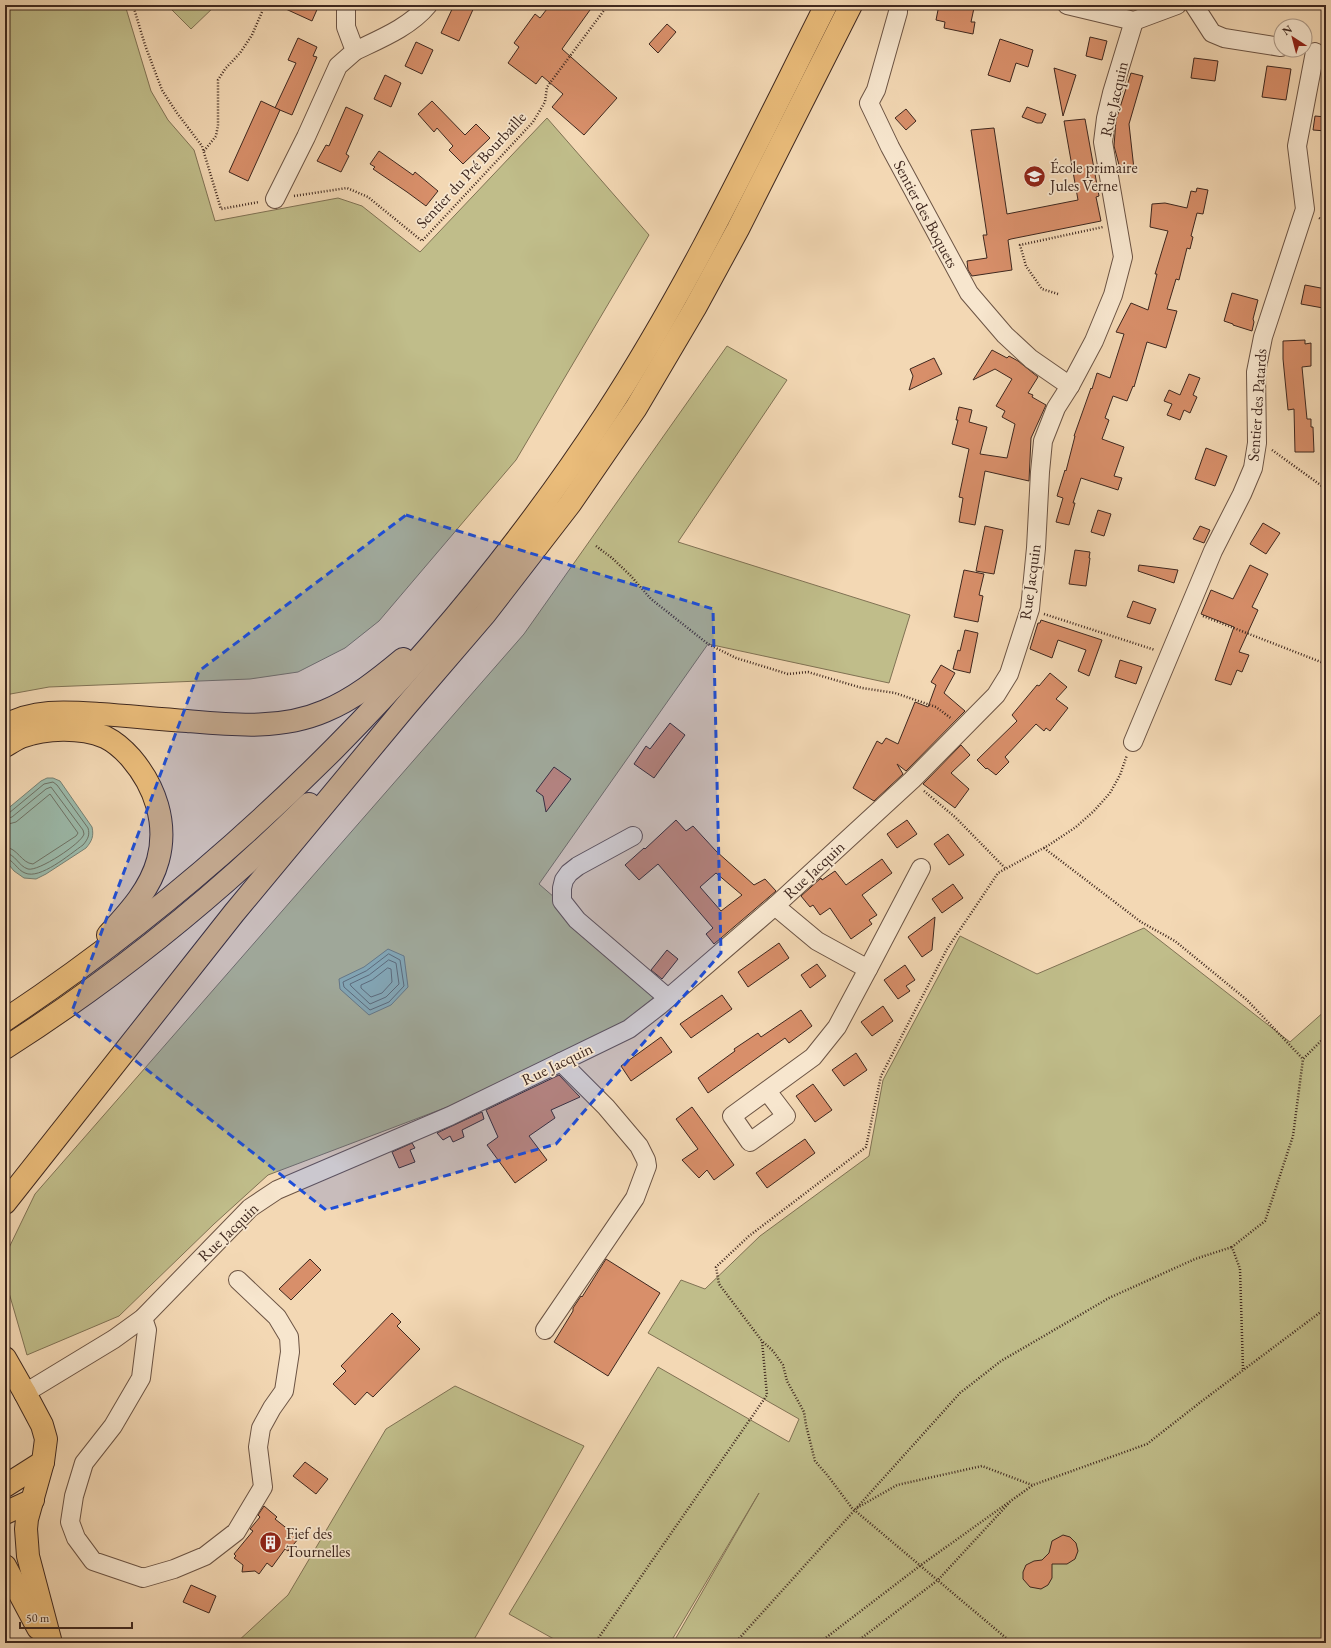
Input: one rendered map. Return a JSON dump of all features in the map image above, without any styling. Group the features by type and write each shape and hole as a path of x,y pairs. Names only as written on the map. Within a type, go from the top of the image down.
{"main road":[{"path":"5,1020 59,984 137,925 222,854 262,818 333,749 374,706 426,650 471,596 542,504 604,416 634,368 691,271 826,5"},
{"path":"5,1204 234,913 406,706 485,614 570,504 636,408 695,308 738,229 852,5"},
{"path":"5,726 24,718 46,713 94,714 246,725 270,724 307,717 340,703 376,680 409,654 471,596"},
{"path":"5,1048 132,958 210,893 306,807 406,706"},
{"path":"5,746 20,737 51,731 82,731 106,738 121,748 137,764 153,791 157,804 161,829 161,842 158,860 149,883 129,911 106,937 59,984"},
{"path":"5,1358 42,1425 46,1439 43,1462 27,1519 28,1556 51,1643"},
{"path":"5,1486 43,1462"},
{"path":"5,1513 33,1500"},
{"path":"5,1566 46,1643"}],"street":[{"path":"346,5 346,27 355,51"},
{"path":"275,199 338,66 355,51 391,34 423,11 428,5"},
{"name":"Sentier des Boquets","path":"898,5 898,12 876,90 869,103 890,147 969,293 1005,335 1031,359 1070,386"},
{"path":"1067,5 1134,21 1177,5"},
{"path":"1194,5 1212,33 1224,38 1273,46"},
{"name":"Rue Jacquin","path":"25,1394 114,1339 143,1318 250,1208 277,1190 450,1116 629,1029 668,998 775,906 912,780 996,695 1009,674 1030,609 1036,548 1040,472 1044,440 1056,408 1094,342 1112,295 1123,257 1103,142 1106,118 1112,93 1134,21"},
{"name":"Sentier des Patards","path":"1133,742 1213,551 1242,494 1253,468 1257,443 1256,372 1263,337 1305,209 1297,146 1314,52"},
{"path":"633,836 578,866 569,873 564,880 562,888 562,901 577,920 668,998"},
{"path":"767,1091 813,1057 837,1027 921,868"},
{"path":"775,906 816,941 868,968"},
{"path":"545,1330 635,1198 648,1166 639,1146 606,1107 561,1062"},
{"path":"143,1318 147,1330 141,1378 113,1426 84,1463 74,1496 70,1522 76,1538 93,1561 143,1578 174,1570 205,1556 236,1532 263,1487 258,1447 261,1428 272,1408 284,1391 290,1352 289,1337 277,1317 238,1280"}],"path":[{"name":"Sentier du Pré Bourbaille","path":"133,5 145,45 162,90 202,146 221,209 347,188 368,197 422,241 533,122 545,102 547,86 608,5"},
{"path":"204,151 216,136 218,125 218,80 225,69 240,53 252,35 262,12 262,5"},
{"path":"1058,294 1042,289 1026,266 1020,245 1118,225"},
{"path":"1257,443 1276,452 1326,489"},
{"path":"596,546 612,558 651,599 708,644 736,658 788,674 808,672 862,688 895,693 936,707 965,728"},
{"path":"1030,609 1169,654"},
{"path":"1188,610 1326,664"},
{"path":"1012,1643 852,1508 828,1476 814,1461 804,1412 787,1381 783,1365 773,1351 762,1341 719,1284 716,1267 749,1236 866,1148 881,1076 947,949 998,873 1044,848 1076,828 1094,811 1110,793 1120,775 1133,742"},
{"path":"912,780 955,817 1005,868"},
{"path":"1044,848 1141,922 1175,941 1247,1000 1303,1059"},
{"path":"735,1643 960,1393 1000,1361 1108,1298 1195,1259 1232,1246 1265,1221 1293,1136 1303,1059 1326,1036"},
{"path":"1232,1246 1240,1269 1243,1370"},
{"path":"819,1643 921,1565 1033,1485 1147,1444 1326,1308"},
{"path":"1326,1335 1326,1340"},
{"path":"595,1643 767,1395 762,1341"},
{"path":"855,1510 897,1485 982,1466 1033,1485"},
{"path":"855,1643 938,1580 1015,1498"}],"highlighted area":[{"path":"406,515 713,609 721,953 556,1144 326,1210 72,1011 199,671"}],"shaded area":[{"path":"5,5 125,5 151,91 168,120 194,150 215,221 338,198 362,206 420,252 547,118 649,235 516,460 379,621 345,648 298,672 250,679 49,687 5,695"},
{"path":"167,5 216,5 191,29"},
{"path":"727,346 787,380 678,542 910,615 889,683 708,644 539,884 670,998 479,1095 268,1175 214,1224 119,1316 27,1355 5,1279 5,1256 35,1194 524,634"},
{"path":"1144,928 1290,1042 1326,1010 1326,1643 673,1643 759,1493 670,1643 561,1643 509,1614 658,1367 789,1442 799,1419 648,1333 681,1280 705,1289 760,1236 869,1156 883,1080 960,936 1037,974"},
{"path":"455,1386 584,1446 472,1643 236,1643 288,1595 386,1429"}],"water":[{"path":"47,778 53,778 60,781 92,827 92,838 86,848 46,874 36,879 24,878 14,871 5,860 5,811 41,781"},
{"path":"388,949 404,956 408,987 391,1005 369,1015 340,989 339,979 364,967"}],"building":[{"path":"277,5 319,5 312,21"},
{"path":"454,5 475,5 459,41 441,33"},
{"path":"550,5 583,5 590,10 562,49 617,98 584,135 552,107 563,94 542,76 536,84 508,63 519,47 514,43 535,14 540,18"},
{"path":"939,5 958,5 974,8 971,22 975,22 973,34 944,28 945,22 936,20"},
{"path":"667,24 676,32 658,53 649,44"},
{"path":"1090,37 1107,41 1102,60 1086,56"},
{"path":"298,38 317,47 313,56 317,57 292,115 275,108 296,63 288,60"},
{"path":"1000,39 1033,50 1028,67 1016,63 1010,82 988,75"},
{"path":"416,42 433,50 422,74 405,66"},
{"path":"1194,58 1218,61 1215,81 1191,78"},
{"path":"1267,66 1291,69 1286,100 1262,97"},
{"path":"1054,68 1076,75 1063,116"},
{"path":"1131,73 1143,76 1129,124 1134,169 1119,165 1114,146 1116,120"},
{"path":"385,75 401,83 391,107 374,99"},
{"path":"261,101 280,110 248,181 229,172"},
{"path":"432,101 465,135 476,124 490,138 463,164 449,150 453,146 437,128 434,132 418,114"},
{"path":"346,107 363,115 346,154 349,156 341,172 317,161 326,145 329,146"},
{"path":"1027,107 1046,114 1042,123 1037,123 1022,117"},
{"path":"906,109 916,121 906,130 895,118"},
{"path":"1315,116 1326,117 1326,131 1313,130"},
{"path":"1085,119 1099,196 1096,197 1101,221 1008,240 1012,270 972,276 968,270 967,261 987,258 983,235 987,235 971,130 994,128 1007,214 1078,200 1064,121"},
{"path":"379,151 413,175 415,172 438,191 426,206 373,169 375,167 370,164"},
{"path":"1197,188 1208,190 1203,214 1197,213 1191,236 1193,237 1190,249 1187,248 1179,280 1176,279 1167,309 1177,311 1166,348 1147,342 1134,387 1133,386 1127,401 1113,396 1105,418 1109,420 1102,439 1124,447 1114,476 1122,478 1118,490 1081,478 1073,503 1075,503 1069,525 1056,522 1063,498 1057,496 1065,470 1066,471 1074,436 1097,373 1110,378 1124,334 1116,332 1131,303 1148,310 1157,274 1155,274 1168,231 1150,227 1152,204 1165,203 1187,208 1191,191 1196,192"},
{"path":"1305,285 1326,289 1323,308 1301,304"},
{"path":"1232,293 1258,300 1253,319 1254,322 1252,331 1224,321"},
{"path":"1305,340 1305,344 1311,343 1311,366 1302,367 1307,419 1311,419 1311,427 1313,427 1314,452 1295,452 1294,409 1288,410 1283,359 1283,341"},
{"path":"992,350 1007,358 1009,356 1018,361 1038,377 1028,393 1046,405 1031,438 1029,481 985,471 975,525 959,522 963,498 959,497 969,449 952,444 958,420 956,420 959,407 972,410 969,422 987,427 980,454 1007,458 1015,424 1002,417 1005,411 996,406 1012,379 995,369 973,380"},
{"path":"934,358 942,374 909,390 913,376 910,369"},
{"path":"1189,374 1200,378 1193,395 1197,397 1190,413 1184,410 1180,420 1167,415 1172,404 1164,401 1169,390 1180,395"},
{"path":"1206,448 1227,456 1215,486 1195,479"},
{"path":"1098,510 1111,514 1104,536 1091,532"},
{"path":"1263,523 1280,533 1266,554 1250,544"},
{"path":"985,526 1003,530 994,574 976,571"},
{"path":"1200,526 1210,530 1204,543 1193,539"},
{"path":"1075,550 1090,552 1086,586 1069,584"},
{"path":"1139,565 1178,570 1174,583 1138,571"},
{"path":"1250,565 1268,574 1252,607 1258,610 1239,652 1249,655 1242,672 1237,670 1231,685 1215,680 1234,627 1201,614 1211,590 1233,599"},
{"path":"964,570 984,574 979,595 983,596 978,622 954,617"},
{"path":"1133,601 1156,609 1150,624 1127,617"},
{"path":"1041,620 1102,640 1089,676 1078,671 1086,650 1058,640 1052,658 1030,649 1038,623 1040,623"},
{"path":"965,630 978,633 970,673 953,669 958,650 960,651"},
{"path":"1120,660 1142,667 1136,684 1115,677"},
{"path":"941,665 955,673 944,693 965,711 906,771 897,764 903,774 874,801 853,788 877,741 882,744 886,738 898,744 915,702 928,707 936,685 931,682"},
{"path":"1050,673 1067,687 1056,699 1068,708 1050,731 1046,728 1044,731 1036,724 1005,757 1009,762 996,775 987,768 986,769 977,760 1017,721 1012,715 1037,685 1039,686"},
{"path":"670,723 685,735 654,778 634,764 646,746 650,749"},
{"path":"961,745 970,755 951,773 969,789 955,808 923,784"},
{"path":"554,767 571,779 546,812 543,796 536,791"},
{"path":"676,820 686,831 693,826 716,851 754,885 765,879 776,891 714,944 706,934 713,928 658,864 639,880 625,865 644,848 645,849","holes":["716,873 742,895 721,911 700,887"]},
{"path":"907,820 917,834 897,848 887,834"},
{"path":"948,834 964,855 949,865 934,844"},
{"path":"882,859 892,873 862,895 877,915 869,920 872,924 851,939 830,908 820,915 813,905 810,907 801,896 821,878 822,880 835,871 846,885"},
{"path":"953,884 963,898 942,913 932,899"},
{"path":"935,917 932,950 922,957 908,937"},
{"path":"779,943 789,958 748,987 738,972"},
{"path":"667,950 678,959 662,979 651,970"},
{"path":"817,964 826,976 810,988 801,975"},
{"path":"905,965 915,980 906,986 910,991 898,999 884,980"},
{"path":"722,995 732,1009 691,1038 680,1024"},
{"path":"883,1006 893,1021 872,1036 861,1022"},
{"path":"801,1010 812,1026 789,1043 785,1038 708,1093 698,1078 735,1051 734,1049 758,1033 761,1037"},
{"path":"661,1037 672,1052 631,1081 621,1066"},
{"path":"856,1053 867,1070 844,1086 832,1070"},
{"path":"559,1075 580,1097 551,1110 555,1118 529,1136 547,1160 515,1183 487,1145 498,1137 486,1110"},
{"path":"813,1084 832,1110 815,1122 796,1096"},
{"path":"692,1107 734,1165 714,1180 707,1170 699,1178 682,1160 698,1149 676,1119"},
{"path":"482,1112 484,1119 462,1130 464,1137 453,1142 450,1136 443,1140 437,1133"},
{"path":"805,1139 815,1153 767,1188 756,1173"},
{"path":"412,1143 415,1148 410,1150 415,1162 399,1168 392,1152"},
{"path":"310,1259 321,1270 291,1300 279,1289"},
{"path":"606,1259 660,1293 608,1376 554,1342 573,1311 573,1308 581,1296 582,1297"},
{"path":"392,1313 401,1322 397,1326 420,1349 373,1397 367,1392 355,1405 333,1384 346,1371 341,1366"},
{"path":"305,1462 328,1479 316,1494 293,1476"},
{"name":"Fief des Tournelles","path":"264,1506 277,1517 275,1519 299,1538 288,1551 285,1549 272,1567 267,1563 259,1574 255,1571 242,1572 243,1565 234,1558 236,1556 234,1554 253,1531 250,1529 260,1517 258,1515"},
{"path":"1063,1535 1070,1537 1076,1543 1078,1551 1075,1559 1067,1564 1052,1564 1052,1578 1048,1585 1041,1589 1030,1587 1023,1579 1023,1572 1026,1565 1034,1561 1042,1560 1049,1553 1052,1541"},
{"path":"191,1585 216,1596 209,1613 183,1602"}],"place":[{"name":"École primaire Jules Verne","path":"1034,176"},
{"name":"Fief des Tournelles","path":"270,1542"}]}
